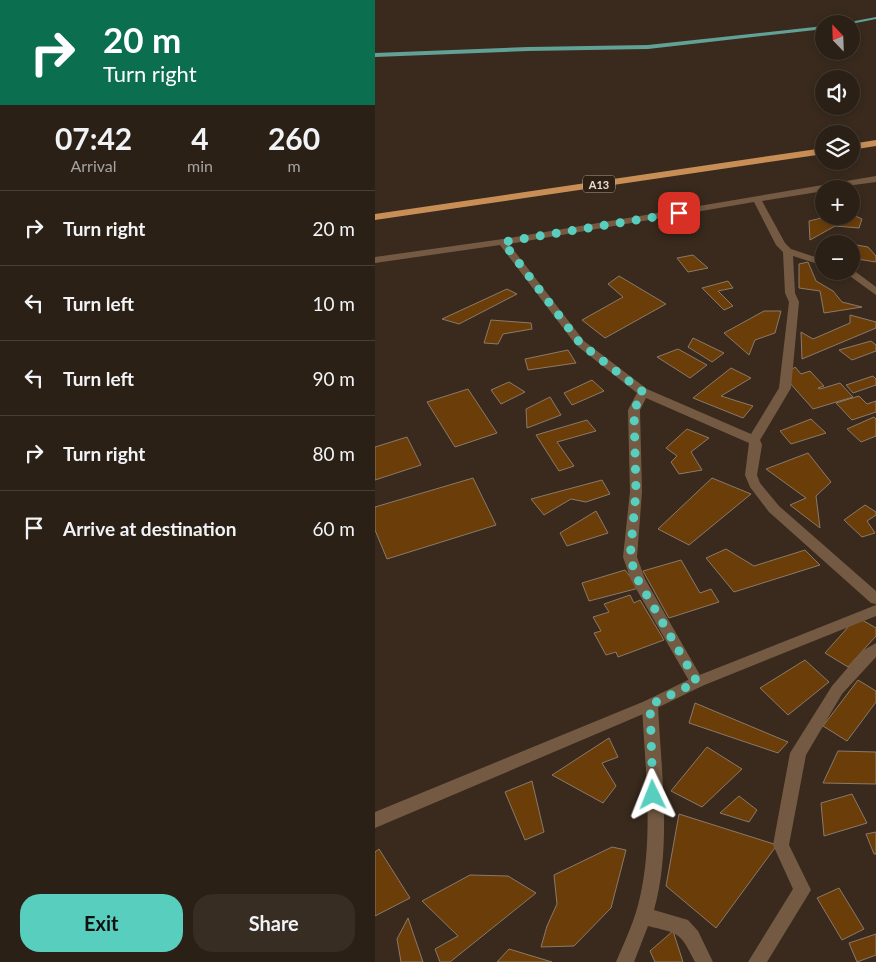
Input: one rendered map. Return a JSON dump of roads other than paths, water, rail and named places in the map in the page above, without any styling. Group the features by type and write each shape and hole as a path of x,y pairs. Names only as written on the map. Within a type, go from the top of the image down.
{"highway":[{"path":"860,146 876,143"},
{"name":"A13","path":"375,217 815,152"}],"street":[{"path":"375,260 503,242 876,180"},
{"path":"757,200 781,245 788,251 815,259"},
{"path":"503,242 580,343 643,392 754,440 756,446 751,475 754,484 774,508 876,599"},
{"path":"754,440 785,388 794,302 790,293 788,251"},
{"path":"860,275 876,277"},
{"path":"860,280 876,292"},
{"path":"643,392 634,410 636,492 630,558 638,580 697,682"},
{"path":"375,820 650,705 697,682 876,610"},
{"path":"757,962 801,890 781,845 798,753 837,690 867,655 876,649"},
{"path":"625,962 643,916 650,890 654,831 650,705"},
{"path":"643,916 682,926 692,937 704,962"}],"waterway":[{"path":"860,21 876,18"},
{"path":"375,55 528,49 648,47 815,28"}]}
